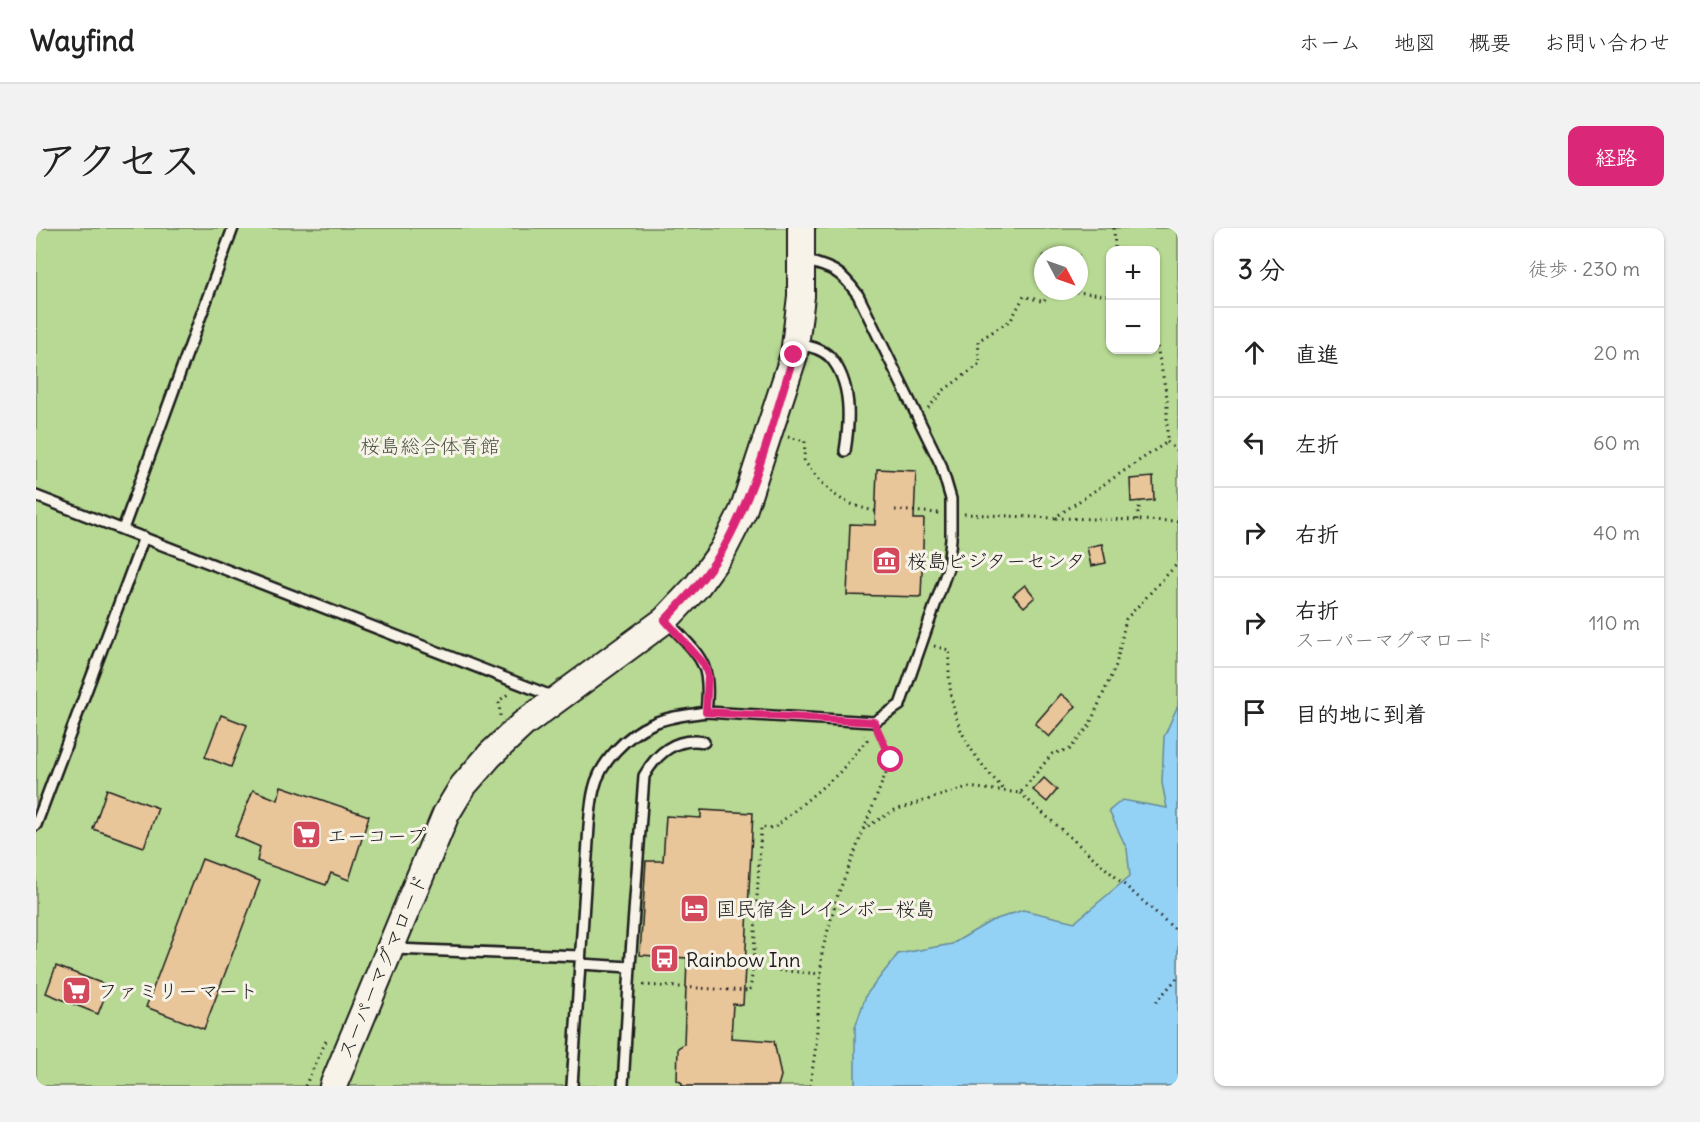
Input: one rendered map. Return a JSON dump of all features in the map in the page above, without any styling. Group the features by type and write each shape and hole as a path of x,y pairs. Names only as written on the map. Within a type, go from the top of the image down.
{"street":[{"name":"スーパーマグマロード","path":"333,1086 446,814 463,786 490,755 523,724 665,620 697,586 723,550 743,511 794,355 801,296 801,228"}],"lane":[{"path":"123,529 233,228"},
{"path":"572,1086 589,826 594,787 608,760 631,736 652,724 706,712 874,722 900,705 948,568 951,499 941,465 858,295 844,276 821,265 801,260"},
{"path":"796,344 814,347 829,356 839,372 848,398 850,421 845,451"},
{"path":"36,496 559,699"},
{"path":"36,825 144,537"},
{"path":"665,620 704,664 708,676 706,712"},
{"path":"624,1086 644,776 661,752 676,743 692,740 704,742"},
{"path":"389,948 580,960 630,967"}],"path":[{"path":"1114,228 1115,246"},
{"path":"1088,293 1106,296"},
{"path":"919,419 944,390 980,364 978,341 1011,320 1024,297 1034,300"},
{"path":"1158,354 1167,397 1167,442"},
{"path":"769,432 805,441 804,461 819,480 842,501 875,511"},
{"path":"1167,442 1178,451"},
{"path":"1054,518 1167,442"},
{"path":"1137,520 1140,501"},
{"path":"895,510 951,514 1178,521"},
{"path":"1020,793 1052,754 1070,749 1089,726 1116,665 1126,619 1178,563"},
{"path":"934,646 949,650 948,674 958,726 983,768 1006,792"},
{"path":"629,984 750,991 761,827 774,828 839,773 867,740 862,721"},
{"path":"810,1086 816,1045 822,952 837,897 891,760 874,722"},
{"path":"863,829 895,810 968,787 1020,793 1178,932"},
{"path":"753,968 821,974"},
{"path":"1156,1002 1178,977"}],"green space":[{"name":"桜島総合体育館","path":"36,228 1178,228 1178,1086 36,1086"}],"water":[{"path":"1178,705 1178,1086 855,1086 855,1028 866,995 898,954 952,944 991,921 1023,910 1075,922 1130,876 1127,849 1109,811 1122,800 1167,808 1162,783 1164,737"}],"building":[{"name":"桜島ビジターセンタ","path":"877,469 916,471 914,519 924,519 921,597 847,595 850,524 875,525"},
{"path":"1153,477 1154,500 1131,502 1130,479"},
{"path":"1102,544 1106,563 1091,566 1087,547"},
{"path":"1025,585 1035,597 1024,607 1013,595"},
{"path":"1061,694 1076,706 1049,737 1035,724"},
{"path":"221,715 247,725 231,767 205,757"},
{"path":"1044,778 1057,790 1047,802 1033,790"},
{"path":"281,786 369,816 349,880 331,873 326,885 257,861 260,847 235,836 253,790 278,800"},
{"path":"107,789 158,808 144,847 93,829"},
{"name":"国民宿舎レインボー桜島","path":"701,810 753,813 743,1005 733,1004 731,1038 774,1041 781,1076 778,1086 682,1086 682,1083 677,1080 678,1048 684,1044 687,958 640,955 646,861 663,861 666,816 701,818"},
{"path":"202,859 260,881 204,1029 146,1007"},
{"name":"ファミリーマート","path":"56,966 109,986 98,1014 46,993"}],"place":[{"name":"桜島ビジターセンタ","path":"886,560"},
{"name":"エーコープ","path":"306,835"},
{"name":"国民宿舎レインボー桜島","path":"695,908"},
{"name":"Rainbow Inn","path":"665,959"},
{"name":"ファミリーマート","path":"77,990"}],"route":[{"path":"794,355 743,511 723,550 697,586 665,620 704,664 708,676 709,694 706,712 874,722 891,760"}]}
